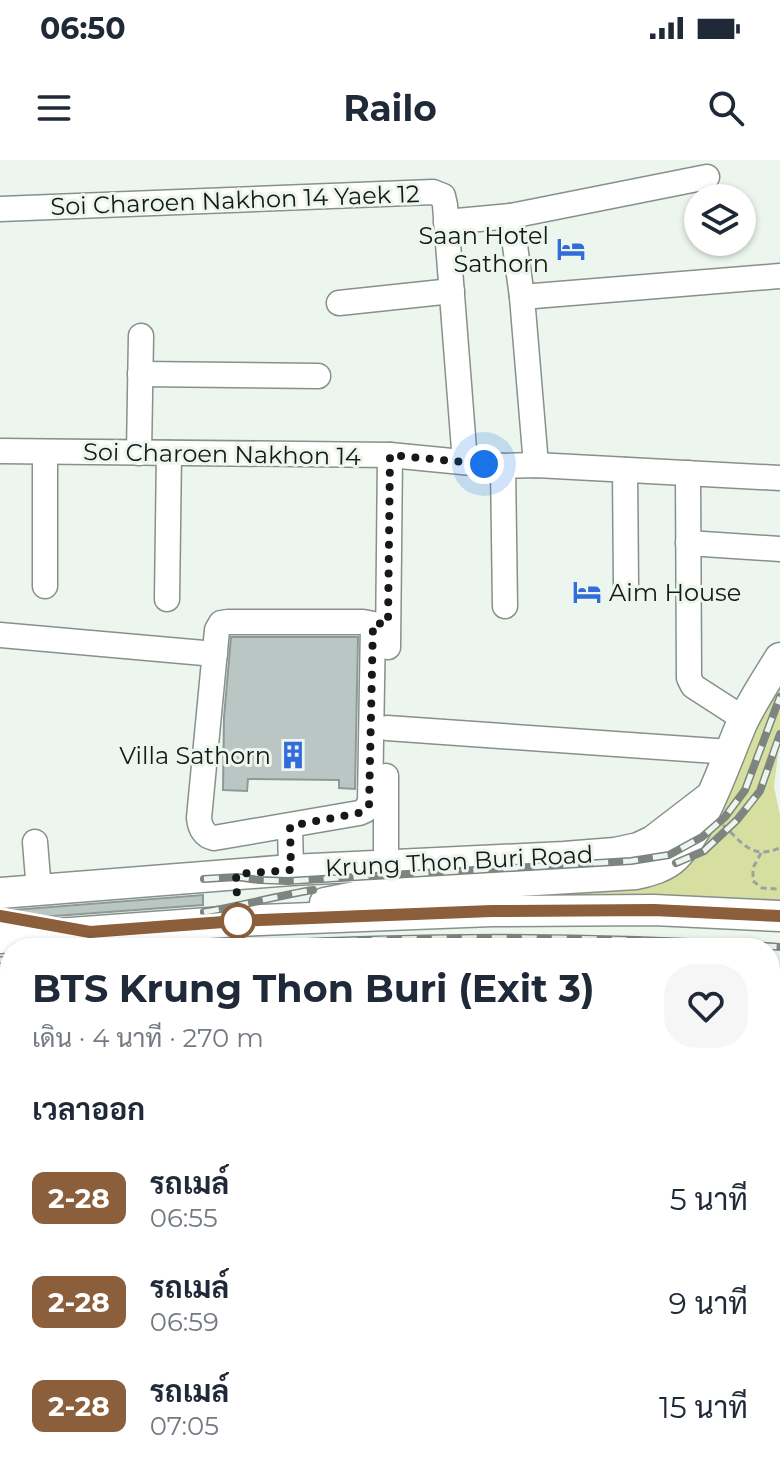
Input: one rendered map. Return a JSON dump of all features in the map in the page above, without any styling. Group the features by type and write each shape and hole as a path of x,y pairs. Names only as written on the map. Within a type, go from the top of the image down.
{"main road":[{"path":"237,921 385,891 616,876 651,870 668,863 713,808 744,719 780,658"},
{"name":"Krung Thon Buri Road","path":"0,893 291,870 615,853 638,848 713,808"},
{"name":"Krung Thon Buri Road","path":"0,938 237,921 492,911 654,910 780,916"},
{"path":"0,916 90,932"}],"street":[{"path":"446,222 511,216 707,177"},
{"name":"Soi Charoen Nakhon 14 Yaek 12","path":"0,209 433,192 443,196 465,462"},
{"path":"511,216 522,297 536,465"},
{"path":"522,297 780,276"},
{"path":"339,303 452,291"},
{"path":"139,453 141,336"},
{"path":"140,374 318,376"},
{"name":"Soi Charoen Nakhon 14","path":"0,451 390,455 503,466 536,465 780,478"},
{"path":"45,452 45,586"},
{"path":"167,599 169,453"},
{"path":"381,624 222,622 217,630 199,818 207,836 214,838 290,826 359,813 369,806 381,624 390,455"},
{"path":"503,466 505,606"},
{"path":"625,470 626,585"},
{"path":"688,473 690,682 744,719"},
{"path":"688,543 780,549"},
{"path":"381,624 387,728 386,865"},
{"path":"0,635 215,654"},
{"path":"387,728 730,752"},
{"path":"290,826 291,870"},
{"path":"35,842 39,891"}],"path":[{"path":"713,808 750,851 761,853 778,849 780,854"},
{"path":"761,853 753,868 753,881 762,888 780,887"}],"green space":[{"path":"780,678 780,737 774,787 780,815 780,908 520,900 504,894 693,859 734,784"}],"building":[{"path":"231,637 358,637 355,789 339,788 339,780 248,779 247,791 223,790 224,717"},
{"path":"203,895 203,905 0,920 0,911"}],"railway":[{"path":"204,879 237,877 288,881 631,861 669,855 702,837 725,817 745,790 780,697"},
{"path":"676,863 704,851 737,820 760,791 780,734"},
{"path":"204,912 313,890"},
{"path":"486,938 560,938"}],"bus line":[{"name":"2-28","path":"0,916 90,932 237,921 492,911 654,910 780,916"}],"place":[{"name":"Saan Hotel Sathorn","path":"571,249"},
{"name":"Aim House","path":"587,592"},
{"name":"Villa Sathorn","path":"293,755"}],"route":[{"path":"238,921 236,874 291,870 290,826 359,813 369,806 373,624 388,623 390,455 484,464"}]}
